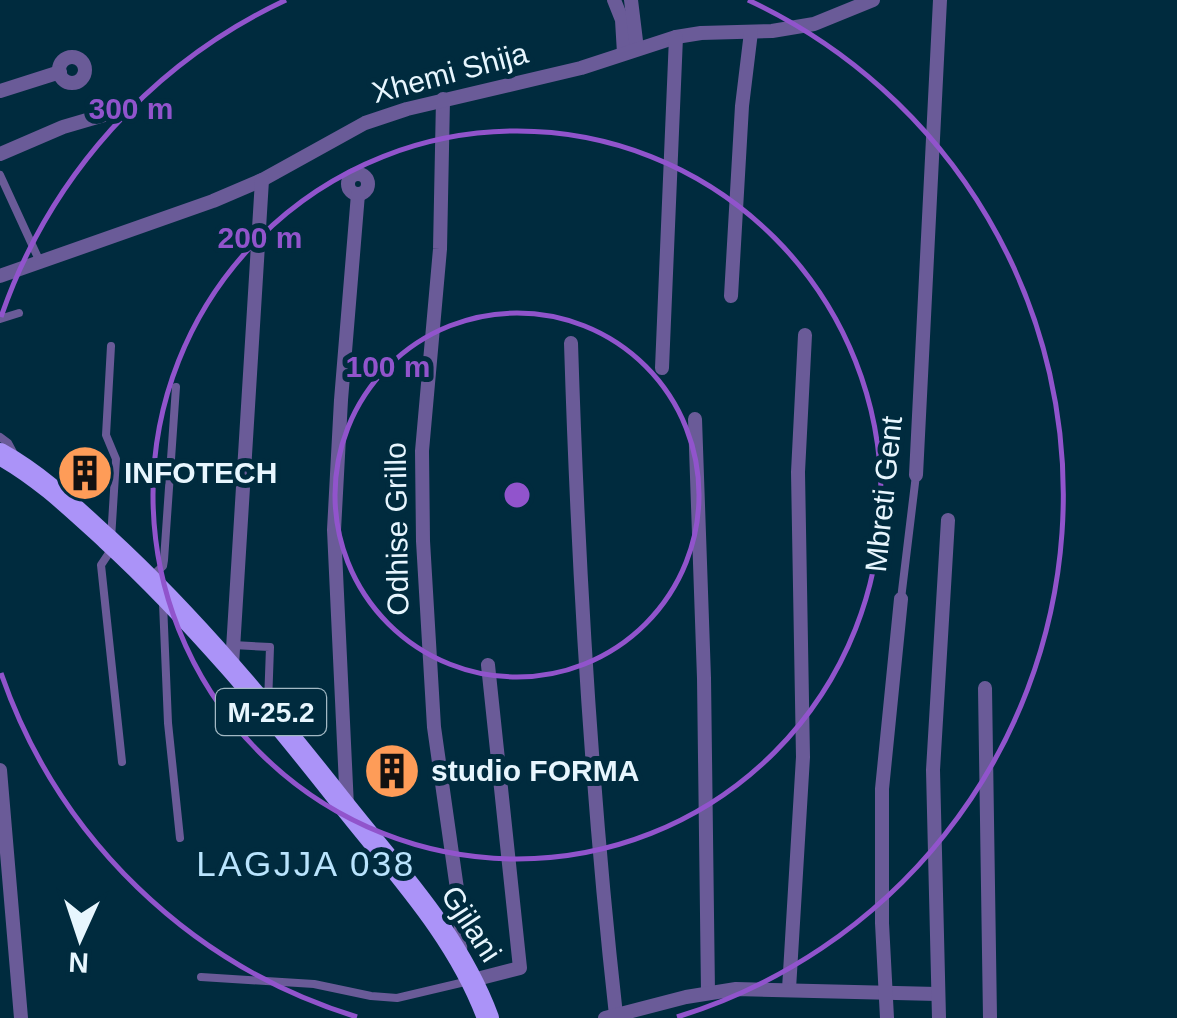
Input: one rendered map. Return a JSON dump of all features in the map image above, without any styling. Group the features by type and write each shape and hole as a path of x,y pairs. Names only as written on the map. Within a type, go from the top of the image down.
{"main road":[{"name":"Gjilani","path":"0,454 23,468 112,545 232,655 268,709 408,884 460,957 488,1018"}],"street":[{"path":"614,0 630,51"},
{"path":"630,51 631,0"},
{"name":"Xhemi Shija","path":"0,276 200,206 262,180 366,124 442,98 581,68 701,32 751,32 814,24 873,0"},
{"name":"Mbreti Gent","path":"916,475 940,0"},
{"path":"731,296 742,106 751,32"},
{"path":"662,368 676,37"},
{"path":"0,91 60,72"},
{"name":"Odhise Grillo","path":"442,98 440,249 424,414 422,511 430,679 462,916 460,957"},
{"path":"0,154 63,127 128,108"},
{"path":"232,655 262,180"},
{"path":"347,808 334,530 358,194"},
{"path":"789,989 803,757 798,472 805,335"},
{"path":"571,342 582,641 611,1016 708,992 789,989 937,994"},
{"path":"696,419 708,992"},
{"path":"938,1018 934,770 948,520"},
{"name":"Mbreti Gent","path":"887,1018 882,789 901,599"},
{"path":"473,980 520,968 488,664"},
{"path":"985,688 990,1018"},
{"path":"0,770 20,1018"}],"lane":[{"path":"0,175 40,262"},
{"path":"0,318 19,313"},
{"path":"111,346 106,435 116,459 112,545 101,566 122,762"},
{"path":"176,387 164,560 156,586 180,838"},
{"path":"0,438 23,468"},
{"name":"Mbreti Gent","path":"901,599 916,475"},
{"path":"232,655 270,647 268,709"},
{"path":"201,976 314,984 397,998 473,980"}],"place":[{"name":"INFOTECH","path":"85,473"},
{"name":"studio FORMA","path":"392,771"}],"district":[{"name":"LAGJJA 038","path":"306,864"}]}
